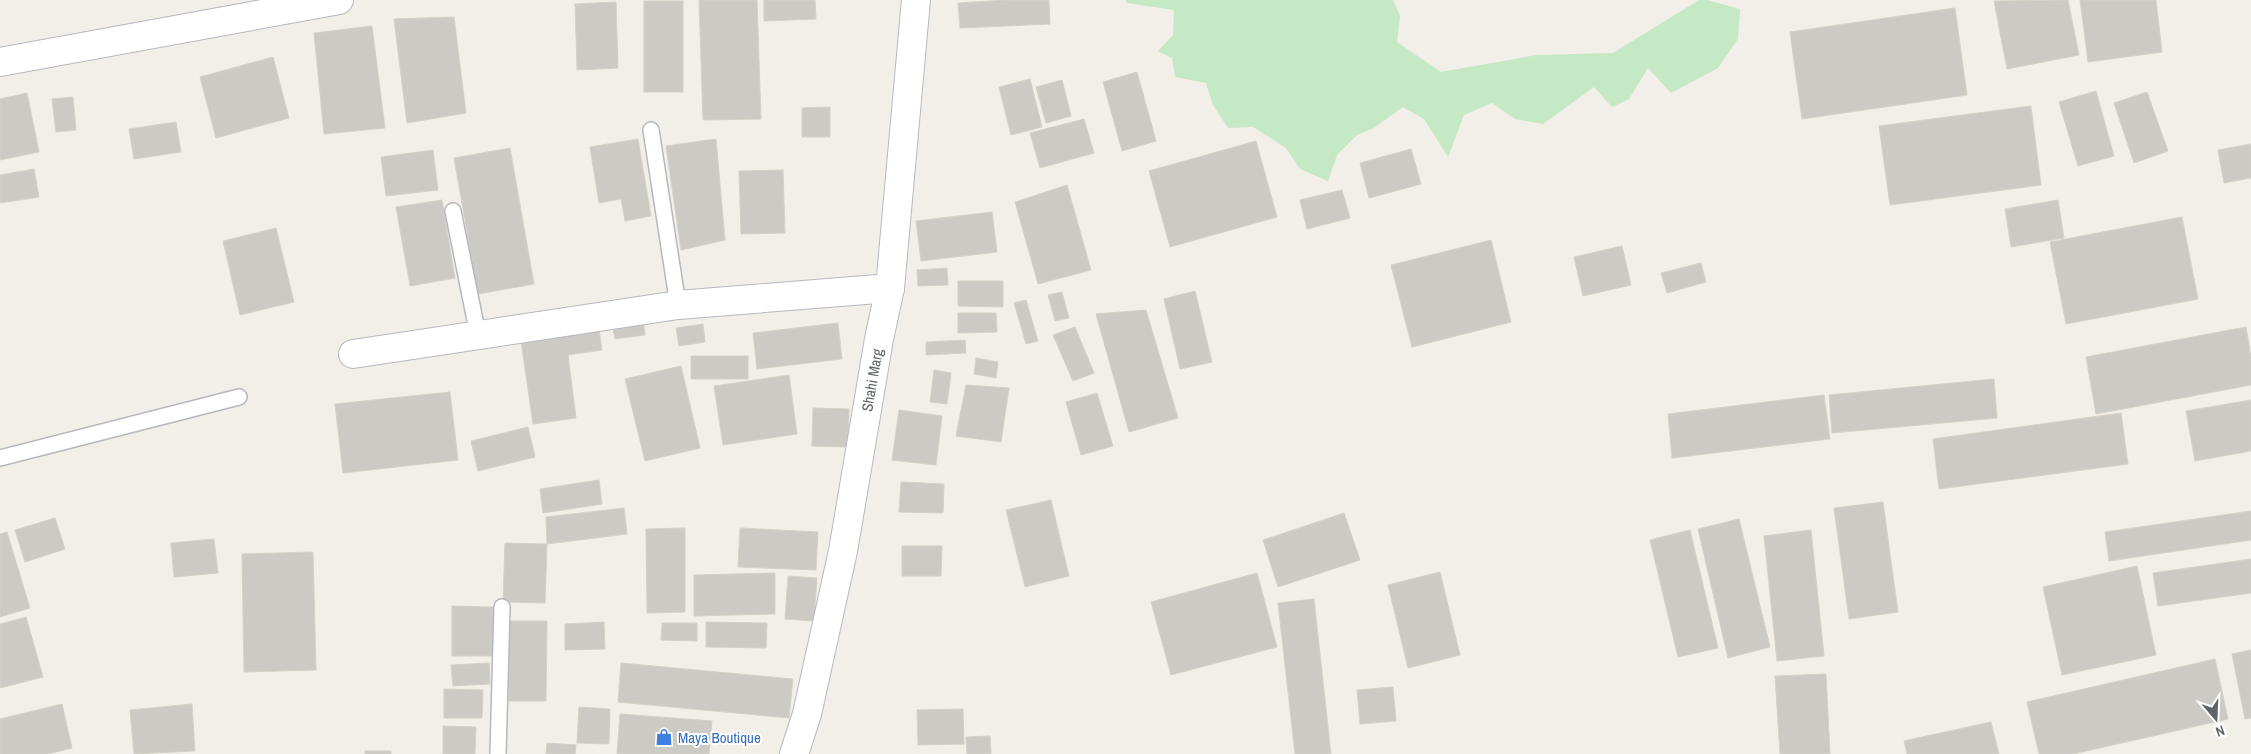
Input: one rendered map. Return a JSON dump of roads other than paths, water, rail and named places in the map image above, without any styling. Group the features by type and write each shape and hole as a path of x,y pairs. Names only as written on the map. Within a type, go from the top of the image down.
{"street":[{"path":"0,62 339,0"},
{"name":"Shahi Marg","path":"794,754 808,714 843,551 879,339 890,288 916,0"},
{"path":"353,354 678,305 890,288"}],"lane":[{"path":"651,130 678,305"},
{"path":"453,211 478,335"},
{"path":"0,458 239,397"},
{"path":"498,754 502,608"}],"place":[{"name":"Maya Boutique","path":"664,737"}]}
